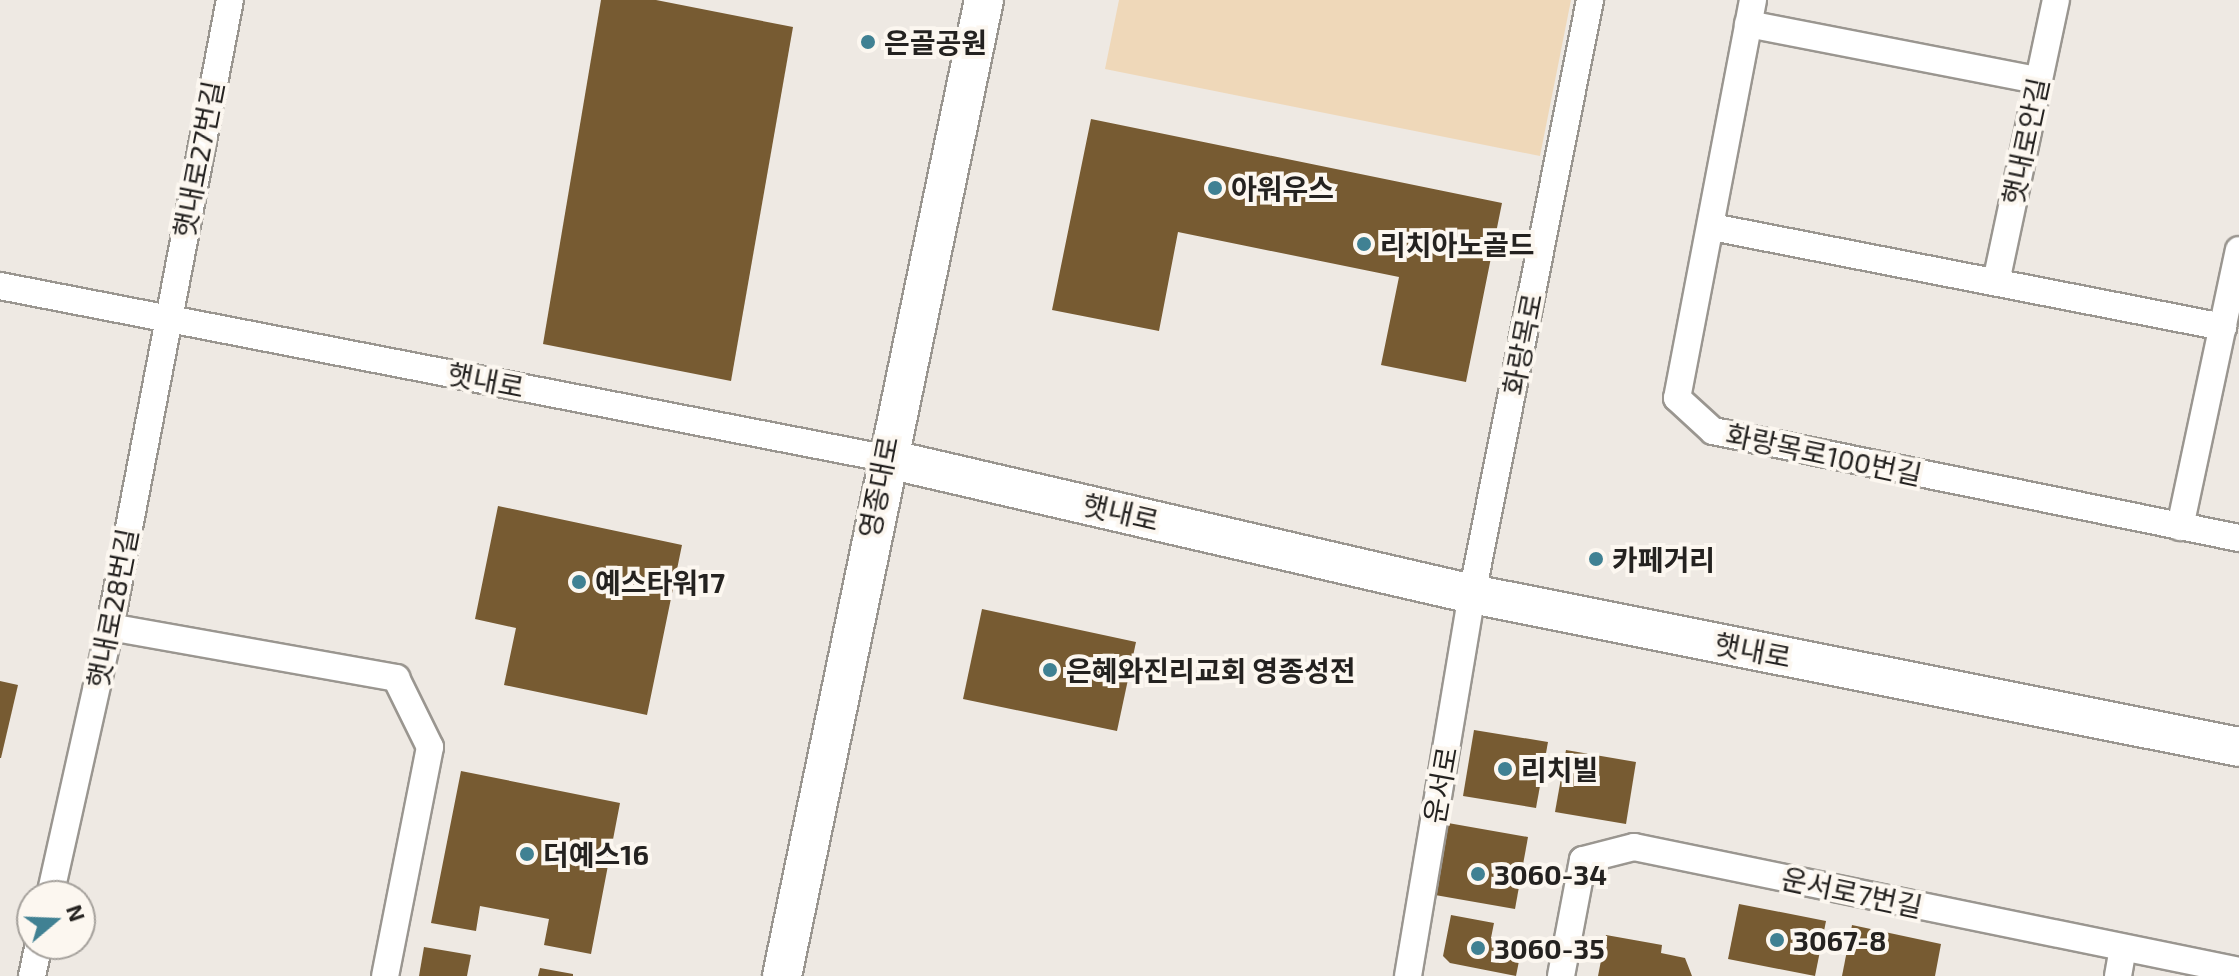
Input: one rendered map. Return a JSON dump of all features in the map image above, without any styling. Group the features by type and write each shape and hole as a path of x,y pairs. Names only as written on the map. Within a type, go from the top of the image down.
{"main road":[{"name":"영종대로","path":"782,976 884,458 984,0"},
{"name":"햇내로","path":"884,458 1472,594 2239,747"}],"street":[{"name":"햇내로27번길","path":"167,318 230,0"},
{"name":"화랑목로","path":"1472,594 1590,0"},
{"name":"햇내로안길","path":"1996,282 2056,0"},
{"path":"1750,12 2037,80"},
{"name":"화랑목로100번길","path":"1750,12 1712,227 1677,398 1713,431 2239,538"},
{"path":"1712,227 2223,327"},
{"path":"2180,527 2239,250"},
{"name":"햇내로","path":"0,286 884,458"},
{"name":"햇내로28번길","path":"54,880 110,627 167,318"},
{"name":"운서로","path":"1408,976 1472,594"},
{"path":"110,627 396,678 430,747 385,976"},
{"name":"운서로7번길","path":"1561,976 1583,860 1634,847 2239,971"},
{"path":"2118,976 2123,949"}],"shaded area":[{"path":"1119,0 1571,0 1540,156 1105,69"}],"building":[{"path":"601,0 656,0 793,27 731,381 543,344"},
{"name":"리치아노골드","path":"1091,119 1502,203 1466,382 1381,365 1399,277 1178,232 1159,331 1052,310"},
{"name":"예스타워17","path":"498,506 682,545 647,715 504,685 516,628 475,619"},
{"name":"은혜와진리교회 영종성전","path":"982,609 1136,642 1117,731 963,699"},
{"path":"0,681 18,685 1,758 0,758"},
{"name":"리치빌","path":"1474,730 1548,742 1536,808 1463,796"},
{"path":"1566,750 1636,762 1626,824 1555,812"},
{"name":"더예스16","path":"461,771 620,803 591,954 544,945 549,919 480,906 476,931 431,923"},
{"name":"3060-34","path":"1448,823 1528,837 1515,909 1435,895"},
{"name":"3067-8","path":"1739,904 1826,921 1815,976 1728,959"},
{"name":"3060-35","path":"1451,915 1494,923 1491,938 1512,942 1510,954 1520,956 1516,976 1450,963 1443,956"},
{"path":"1852,925 1941,944 1935,976 1842,976"},
{"path":"1606,935 1662,945 1661,953 1685,958 1692,976 1598,976"},
{"path":"424,947 471,955 467,976 419,976"},
{"path":"540,968 573,974 573,976 538,976"}],"place":[{"name":"은골공원","path":"868,42"},
{"name":"아워우스","path":"1215,188"},
{"name":"리치아노골드","path":"1364,244"},
{"name":"카페거리","path":"1596,559"},
{"name":"예스타워17","path":"579,582"},
{"name":"은혜와진리교회 영종성전","path":"1050,670"},
{"name":"리치빌","path":"1505,769"},
{"name":"더예스16","path":"527,854"},
{"name":"3060-34","path":"1478,874"},
{"name":"3067-8","path":"1777,940"},
{"name":"3060-35","path":"1478,948"}]}
